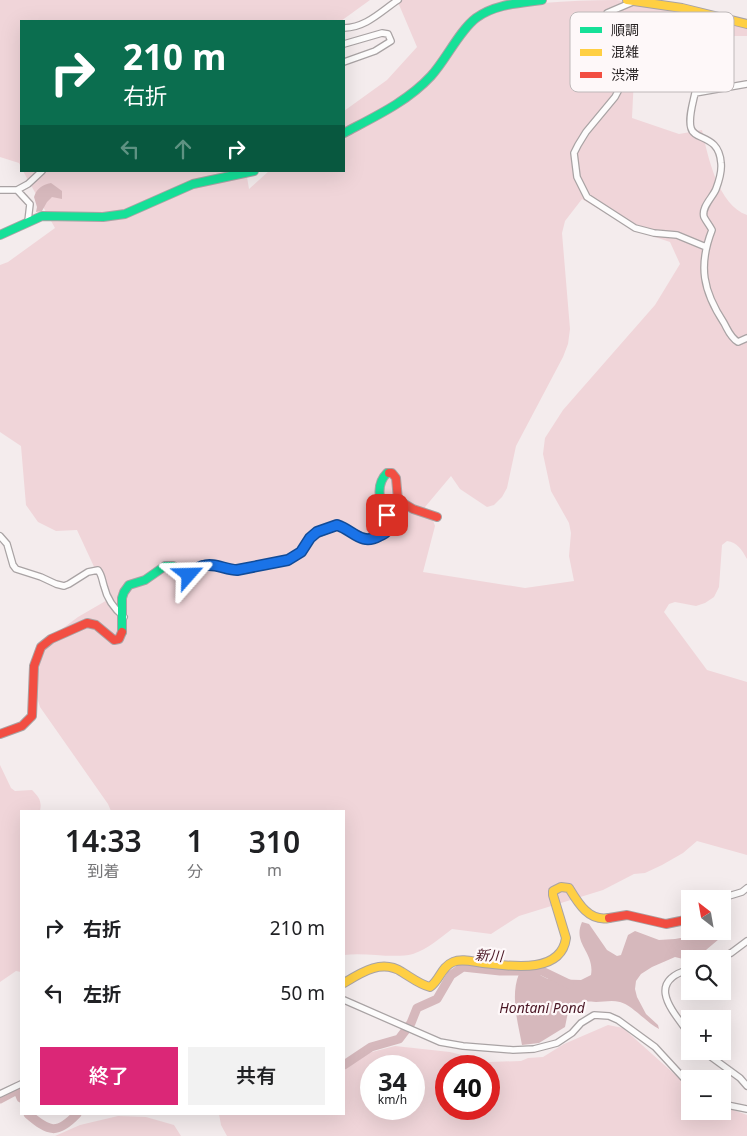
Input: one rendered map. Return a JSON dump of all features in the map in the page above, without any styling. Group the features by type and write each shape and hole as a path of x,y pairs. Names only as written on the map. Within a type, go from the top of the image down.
{"street":[{"path":"345,28 364,23 398,0"},
{"path":"345,132 385,112 417,89 431,76 476,18 502,6 537,0"},
{"path":"609,12 631,1 698,12"},
{"path":"734,21 747,24"},
{"path":"345,44 382,33 388,34 391,41 375,51 345,62"},
{"path":"734,86 747,84"},
{"path":"618,92 586,132 574,153 577,177 588,197 635,228 654,233 677,235 706,247"},
{"path":"700,92 694,93 690,126 692,131 714,143 720,152 722,165 716,189 704,209 704,215 712,230 704,255 704,271 711,304 732,338 738,342 747,338"},
{"path":"0,190 18,190 41,172"},
{"path":"0,235 42,216 104,217 125,214 193,184 249,172"},
{"path":"18,190 30,204 28,221"},
{"path":"0,734 18,729 32,716 36,656 39,647 56,636 64,634 82,624 94,624 110,638 114,640 119,639 123,632 122,602 127,587 145,580 167,565 188,576 203,566 209,565 237,570 288,560 301,552 310,538 317,532 337,525 362,539 370,540 386,533 389,529 378,486 380,479 387,473 392,473 396,478 398,500 415,511 437,517"},
{"path":"0,536 7,544 16,569 56,584 64,586 88,572 98,570 101,574 108,599 115,610 124,617"},
{"path":"345,982 375,966 384,965 400,969 419,984 430,987 437,982 442,969 453,962 466,960 535,966 550,962 564,950 566,943 553,895 553,891 566,886 584,910 601,919 620,915 641,917 665,924 681,921"},
{"path":"731,895 742,892 747,888"},
{"path":"731,953 747,941"},
{"path":"681,972 672,976 667,983 666,991 669,1006 681,1023"},
{"path":"345,1000 440,1042 513,1050 534,1049 557,1043 572,1033 581,1022 594,1015 609,1016 642,1036 681,1075"},
{"path":"715,1060 740,1078 747,1086"},
{"path":"0,1094 20,1084"},
{"path":"731,1106 747,1109"}],"shaded area":[{"path":"0,0 370,0 342,20 20,20 20,165 0,157"},
{"path":"397,0 545,0 543,3 616,0 686,12 570,12 570,92 633,92 632,118 679,134 702,130 711,166 722,191 737,210 747,215 747,559 736,545 727,541 722,545 719,587 714,597 696,606 675,602 669,604 664,612 707,670 747,682 747,855 697,841 683,853 645,873 634,874 603,890 519,916 491,934 452,929 418,952 397,956 345,955 345,810 111,810 40,707 34,688 40,657 47,640 78,617 109,599 77,530 56,531 38,522 26,505 21,446 0,432 0,265 8,262 55,228 24,172 246,172 249,189 268,172 345,172 345,110 387,80 417,47","holes":["582,199 634,230 670,242 680,264 655,305 563,410 545,438 543,454 551,491 569,523 571,533 569,556 574,581 525,588 423,572 435,526 432,517 425,507 451,476 460,489 487,507 494,505 502,497 507,488 516,446 563,357 568,344 570,329 562,233 565,221"]},
{"path":"734,25 747,28 747,36 734,37"},
{"path":"0,765 11,788 15,791 32,790 41,804 40,810 20,810 20,972 16,971 0,982"},
{"path":"608,1025 623,1028 681,1080 681,1120 731,1120 731,1109 747,1115 747,1136 227,1136 221,1125 219,1115 345,1115 345,1060 360,1055 360,1120 425,1120 425,1055 360,1055 395,1046 462,1055 435,1055 435,1120 500,1120 500,1062 521,1061 528,1058 543,1057 564,1044"},
{"path":"118,1116 146,1117 174,1125 181,1136 55,1136 80,1125"}],"water":[{"path":"51,183 62,191 62,199 52,197 42,211 36,212 35,194 40,187"},
{"name":"Hontani Pond","path":"582,922 589,924 607,950 617,956 621,955 628,935 635,931 659,940 681,938 681,940 718,940 706,950 681,950 681,958 675,957 652,967 641,974 636,981 637,997 646,1014 658,1025 659,1029 620,1002 582,1002 569,1007 565,1027 539,1043 522,1045 515,1000 516,982 519,974 534,972 548,979 581,980 591,975 590,960 580,936"}],"waterway":[{"name":"新川","path":"345,1064 371,1047 399,1039 411,1023 417,1008 437,999 451,975 463,967 500,971 542,971 569,984"},
{"name":"新川","path":"0,1099 15,1091 20,1096"},
{"name":"新川","path":"29,1115 42,1125 53,1129 64,1125 76,1115"}],"traffic: fast":[{"path":"345,132 412,94 437,69 464,30 483,13 516,3 542,0"},
{"path":"0,235 42,216 103,217 125,214 193,184 249,172"},
{"path":"122,632 122,598 124,592 129,585 145,580 165,566 173,566 188,576 198,569 209,565 237,570 288,560 301,552 310,538 337,525 369,539 382,535 389,529 381,500 380,486 382,479 389,473"}],"traffic: slow":[{"path":"627,0 698,12"},
{"path":"734,21 747,24"},
{"path":"345,982 365,971 387,967 395,968 419,983 430,987 449,964 460,960 519,966 544,963 555,958 562,950 566,938 553,895 553,891 561,887 569,888 580,905 590,914 596,917 609,918"}],"traffic: jam":[{"path":"389,473 392,473 396,478 398,500 413,509 437,517"},
{"path":"0,734 22,726 32,716 34,666 41,647 51,639 87,623 96,625 114,640 119,639 122,632"},
{"path":"609,918 627,915 666,924 681,921"}],"route":[{"path":"189,575 203,566 209,565 237,570 288,560 298,556 310,538 317,532 325,531 337,525 355,536 370,540 386,533 389,529 387,515"}]}
